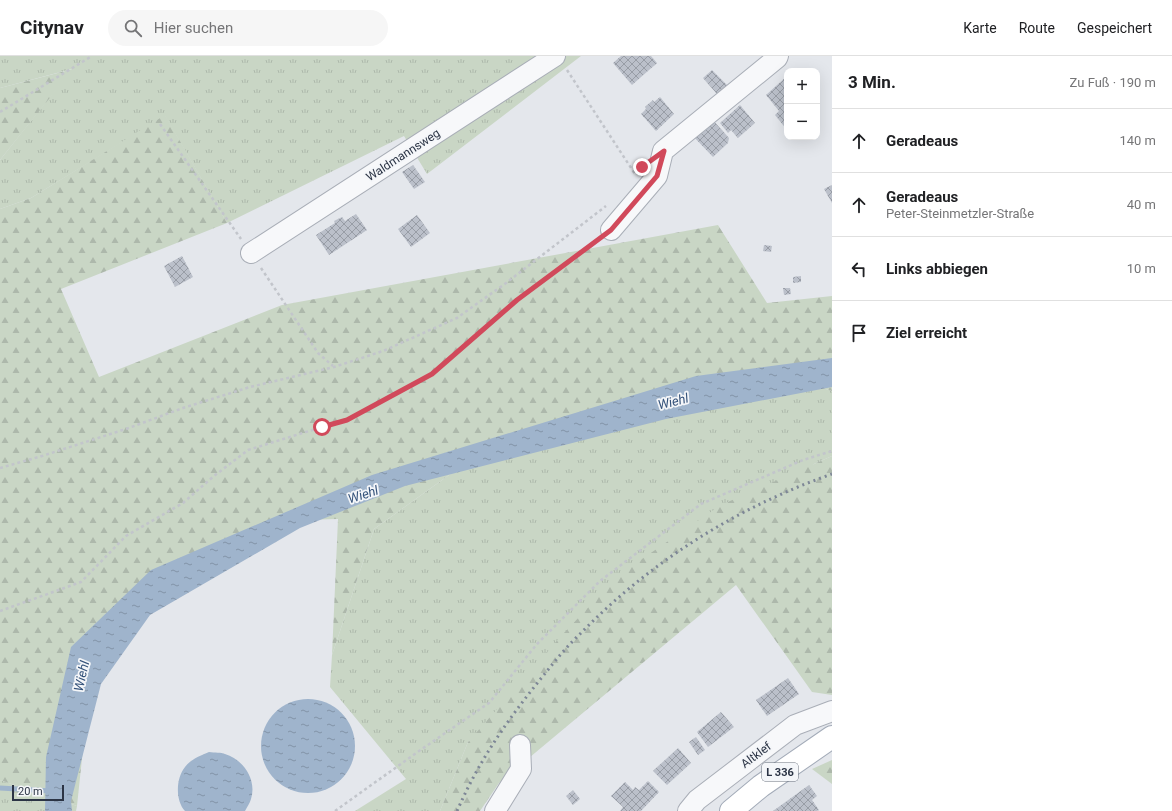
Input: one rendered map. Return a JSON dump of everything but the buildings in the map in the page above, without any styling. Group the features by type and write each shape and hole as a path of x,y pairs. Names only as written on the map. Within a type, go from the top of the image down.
{"main road":[{"name":"L 336","path":"731,811 761,786 832,737"}],"street":[{"path":"611,230 657,176 664,151 778,56"},
{"name":"Waldmannsweg","path":"251,253 561,63"},
{"name":"Altklef","path":"688,811 697,800 795,725 832,711"},
{"path":"495,811 521,769 520,745"}],"path":[{"path":"0,112 92,56"},
{"path":"561,63 636,175 639,171"},
{"path":"0,468 112,434 183,408 250,387 334,366 383,351 457,318 506,283 610,203"},
{"path":"0,611 82,582 126,536 183,502 248,450 347,420 432,374 517,300 611,230"},
{"path":"335,811 419,751 490,703 537,644 600,581 701,504 803,460 832,451"}],"green space":[{"path":"0,56 581,56 427,174 404,136 227,223 165,116 31,198 0,209 0,160 72,69 0,88"},
{"path":"73,69 0,160 0,88"},
{"path":"165,115 227,223 61,289 99,377 282,305 718,225 767,303 832,296 832,391 805,382 488,447 374,529 332,655 338,519 303,520 182,579 104,652 87,711 77,806 0,780 0,209 31,198"},
{"path":"805,382 832,391 832,456 814,464 468,742 440,811 355,811 406,779 330,687 332,655 374,529 488,447"},
{"path":"832,456 832,695 812,692 736,585 499,783 480,811 440,811 468,742 563,634 620,574 721,505"},
{"path":"832,760 832,784 812,769"},
{"path":"0,780 77,806 76,811 0,811"}],"water":[{"name":"Wiehl","path":"832,358 832,387 666,419 405,486 300,528 150,615 101,684 71,801 72,811 45,811 46,757 71,647 151,570 372,475 696,376"},
{"path":"308,699 326,703 341,713 351,728 355,746 351,764 341,779 326,789 308,793 290,789 275,779 265,764 261,746 265,728 275,713 290,703"},
{"path":"209,752 222,753 232,757 243,766 247,772 252,785 252,792 251,800 245,811 185,811 178,795 178,783 182,772 190,762"}],"waterway":[{"path":"0,788 51,791"}],"railway":[{"path":"457,811 480,765 514,713 566,648 608,607 666,560 698,539 763,503 797,487 832,474"}],"route":[{"path":"322,427 347,420 432,374 517,300 611,230 657,176 664,151 642,167"}]}
